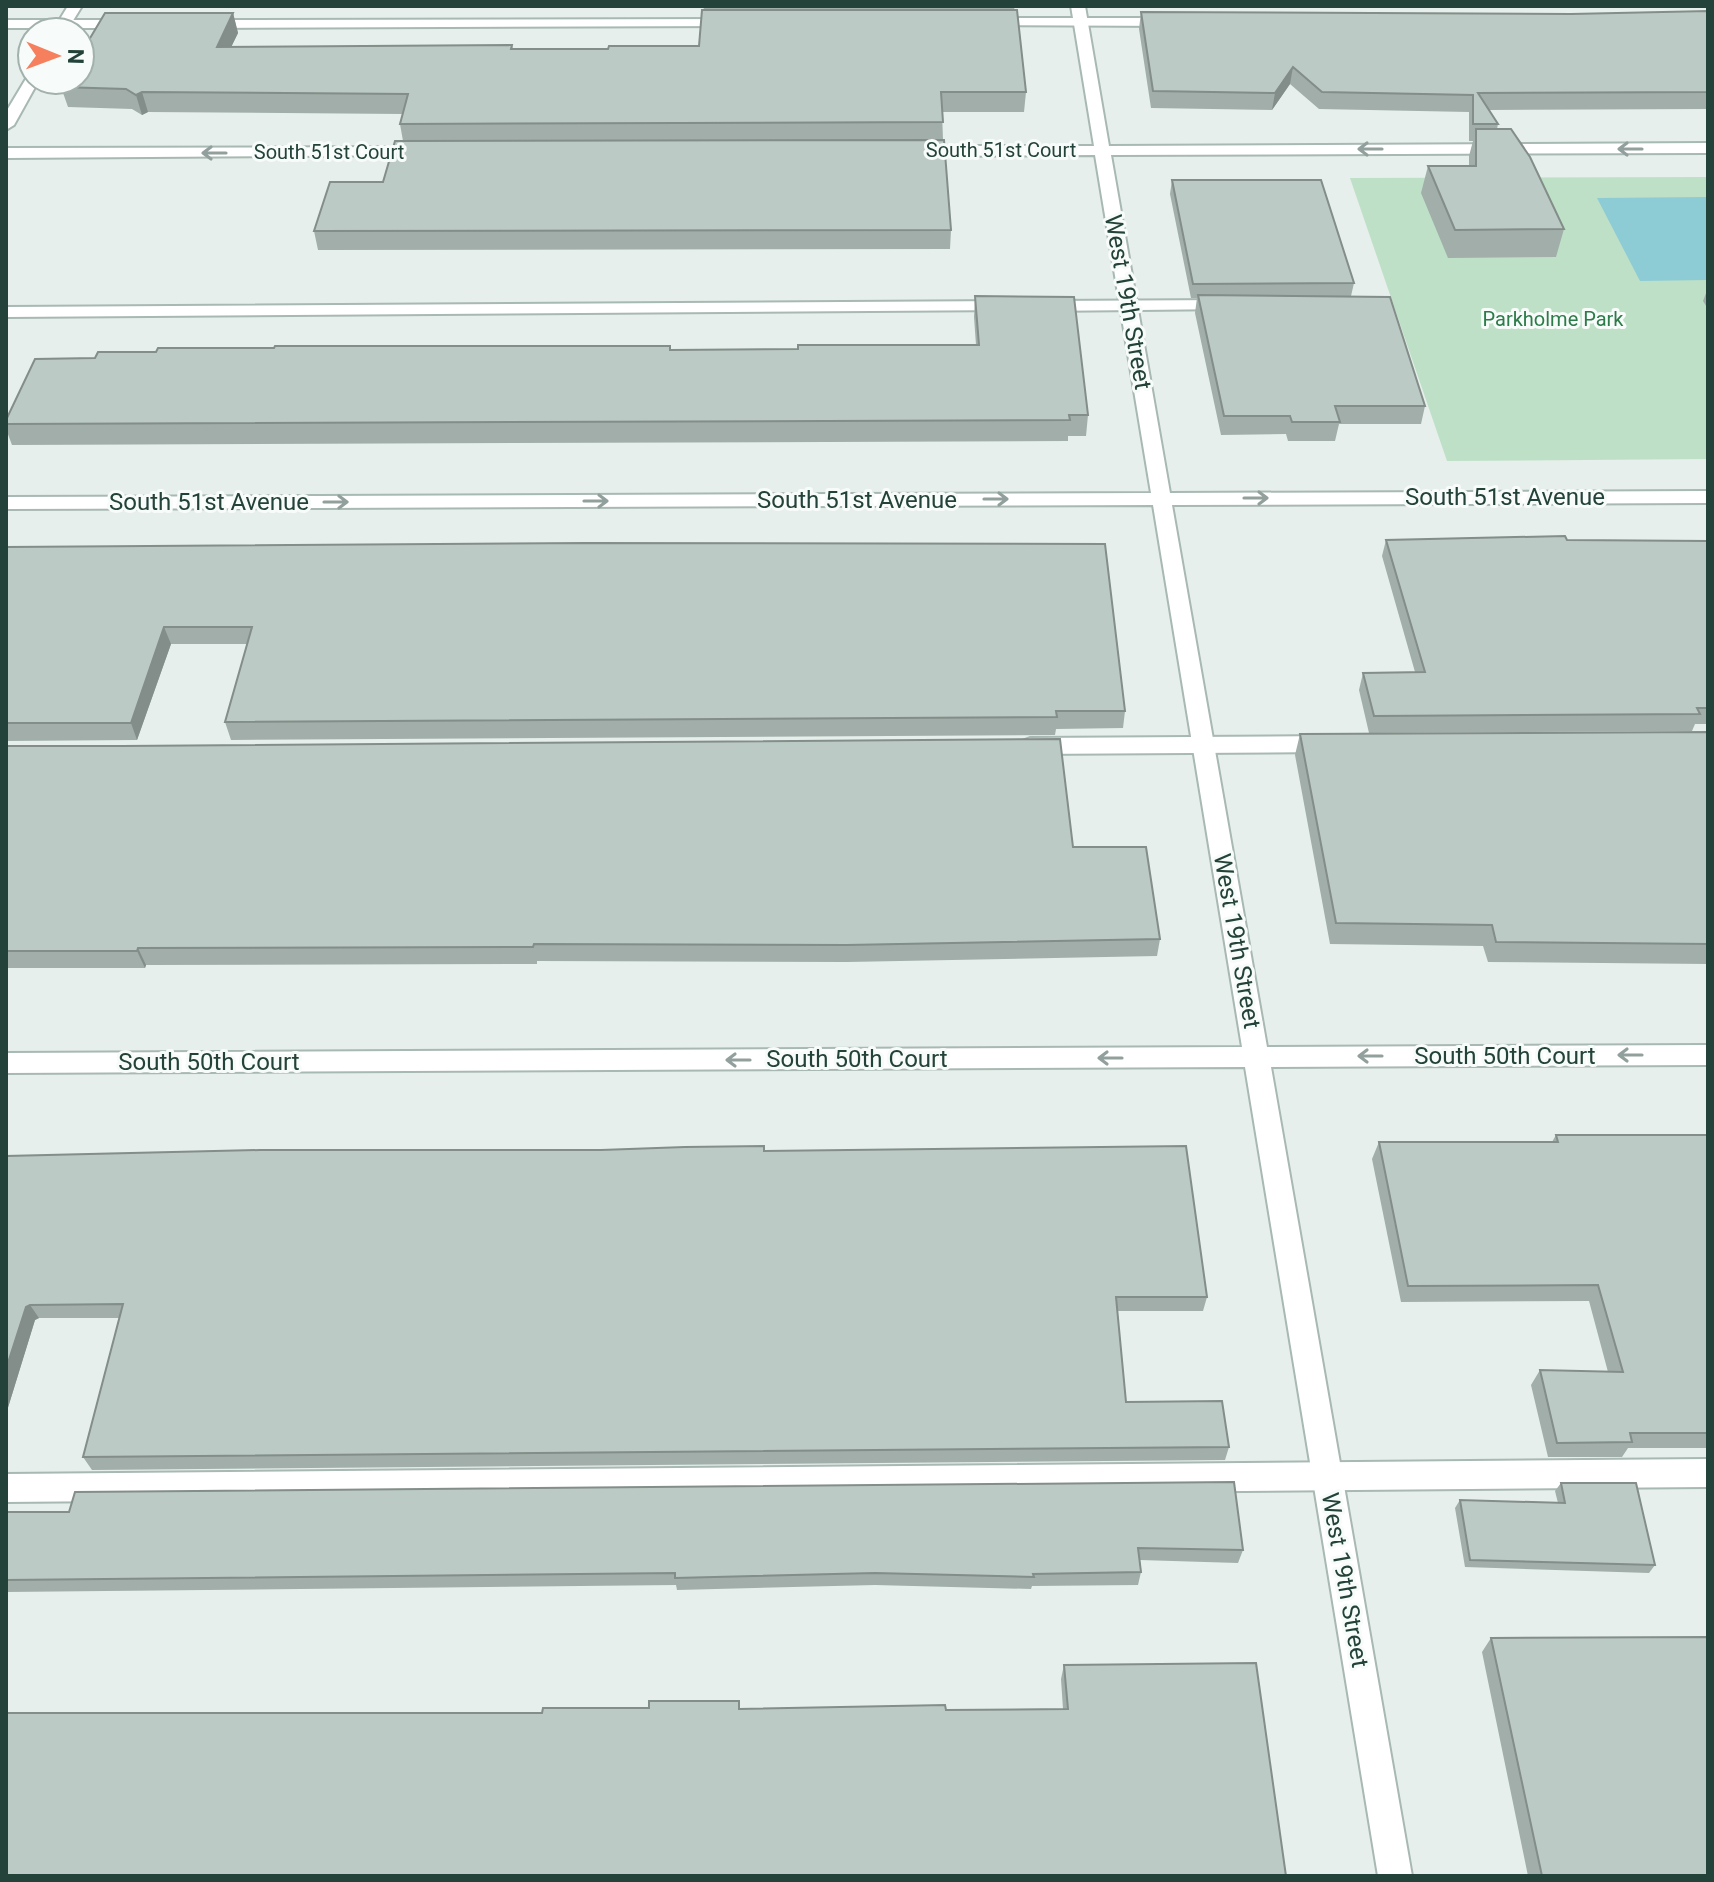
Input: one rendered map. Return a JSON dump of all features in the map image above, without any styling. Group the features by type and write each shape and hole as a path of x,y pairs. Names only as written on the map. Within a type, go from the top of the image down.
{"street":[{"path":"543,6 542,9 643,10 644,6"},
{"path":"977,22 1080,14 1193,22"},
{"name":"West 19th Street","path":"1080,14 1395,1876"},
{"path":"184,24 755,23"},
{"path":"96,26 152,24"},
{"path":"6,125 23,96"},
{"name":"South 51st Court","path":"897,151 1708,148"},
{"name":"South 51st Court","path":"6,153 434,152"},
{"path":"6,312 1249,305"},
{"name":"South 51st Avenue","path":"6,503 1708,497"},
{"path":"1008,746 1357,744"},
{"name":"South 50th Court","path":"6,1063 1708,1055"},
{"path":"6,1488 1708,1473"}],"green space":[{"name":"Parkholme Park","path":"1708,177 1708,459 1447,461 1350,178"}],"water":[{"path":"1708,197 1708,280 1640,281 1597,198"}],"building":[{"path":"702,10 1017,10 1026,92 941,92 943,122 400,124 408,94 142,92 136,95 126,89 96,88 96,28 105,13 233,13 217,47 512,45 511,49 608,49 609,46 699,46"},
{"path":"1708,11 1708,92 1478,93 1498,124 1473,124 1473,95 1322,92 1293,67 1275,93 1153,91 1141,12 1571,14"},
{"path":"1476,129 1511,129 1530,157 1564,229 1455,230 1428,166 1476,166"},
{"path":"944,140 951,230 314,231 330,182 383,182 395,141"},
{"path":"1172,180 1321,180 1354,283 1193,284"},
{"path":"1198,295 1390,297 1425,406 1335,406 1340,422 1292,422 1290,416 1224,416"},
{"path":"975,296 1074,297 1088,415 1069,415 1070,420 6,424 35,359 95,358 98,352 156,352 158,348 275,346 670,346 670,350 798,349 798,345 979,345"},
{"path":"1565,536 1567,540 1708,541 1708,708 1697,708 1700,714 1374,716 1363,673 1425,672 1386,540"},
{"path":"586,543 1105,544 1125,711 1056,711 1057,717 225,722 252,627 164,627 131,723 6,723 6,547"},
{"path":"1708,732 1708,944 1496,942 1492,925 1336,923 1300,734"},
{"path":"1060,739 1073,847 1146,847 1160,939 847,945 534,944 533,947 6,951 6,746"},
{"path":"1556,1135 1708,1135 1708,1433 1630,1433 1632,1442 1557,1443 1540,1370 1623,1372 1598,1285 1408,1286 1379,1142 1558,1142"},
{"path":"764,1146 764,1151 1186,1146 1207,1297 1116,1297 1126,1402 1222,1401 1229,1447 83,1457 123,1304 26,1307 6,1369 6,1156 260,1150 601,1150"},
{"path":"1234,1482 1243,1550 1138,1548 1141,1572 1033,1574 1034,1577 875,1573 675,1578 675,1573 6,1580 6,1512 69,1512 75,1492"},
{"path":"1561,1483 1636,1483 1655,1565 1470,1560 1460,1500 1565,1503"},
{"path":"1708,1637 1708,1876 1542,1876 1491,1638"},
{"path":"1256,1663 1286,1876 6,1876 6,1713 542,1713 543,1708 649,1708 649,1701 739,1701 739,1709 945,1705 946,1710 1068,1709 1064,1665"}]}
